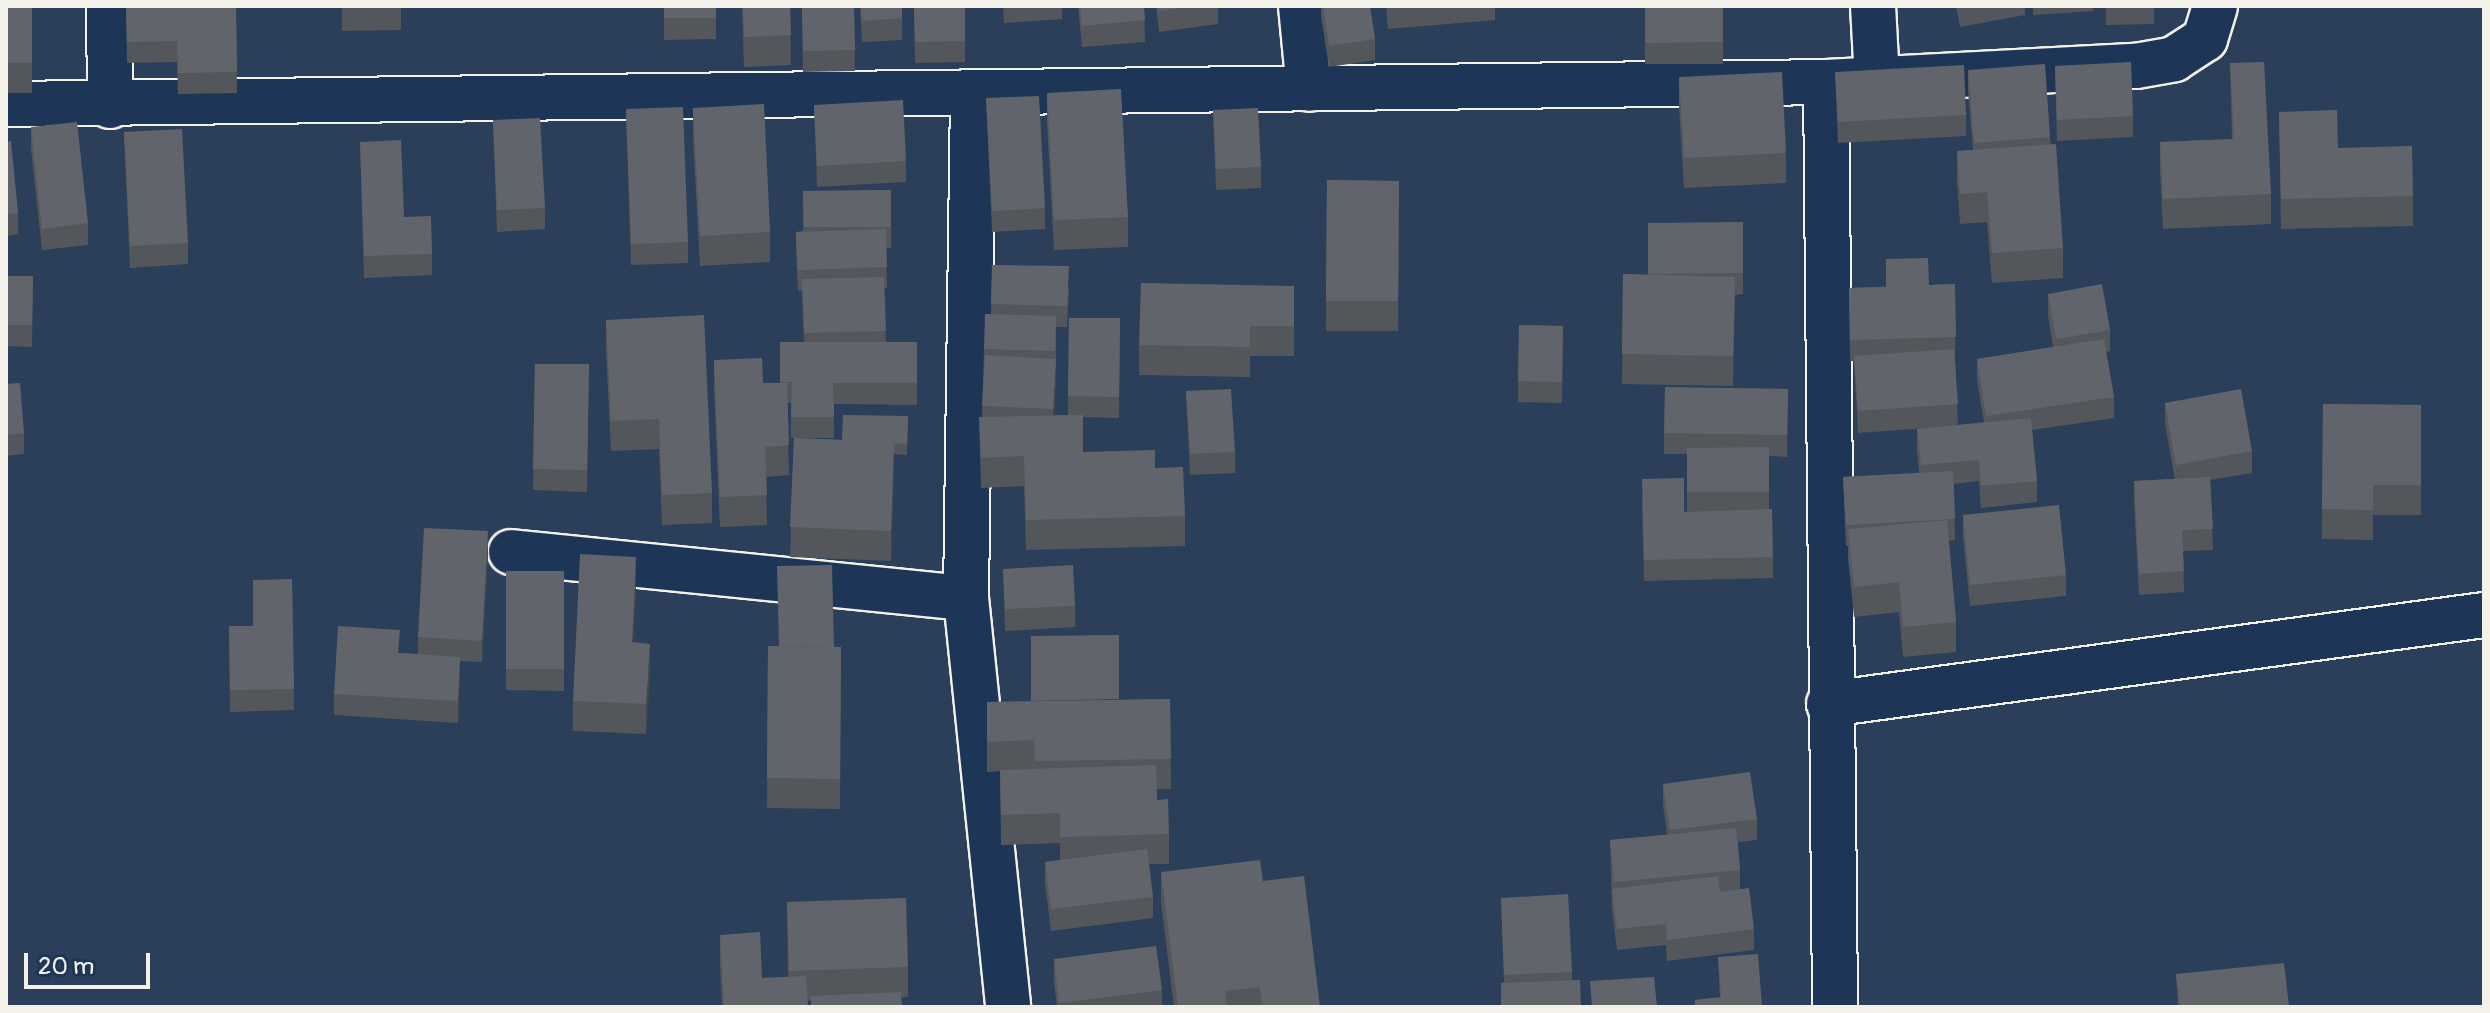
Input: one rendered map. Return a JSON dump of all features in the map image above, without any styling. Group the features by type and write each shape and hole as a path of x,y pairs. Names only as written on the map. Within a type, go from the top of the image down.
{"street":[{"path":"109,6 110,106"},
{"path":"1301,6 1309,89"},
{"path":"1873,6 1877,79"},
{"path":"6,104 110,106 1826,82 2136,66 2174,59 2205,39 2215,6"},
{"path":"1826,82 1829,704 1835,1007"},
{"path":"973,94 966,598 1008,1007"},
{"path":"511,552 966,598"},
{"path":"1829,704 2484,615"}],"building":[{"path":"6,6 32,6 32,63 6,63"},
{"path":"126,6 236,6 237,72 178,73 177,41 127,42"},
{"path":"664,6 716,6 716,18 664,18"},
{"path":"743,6 790,6 791,35 744,37"},
{"path":"802,6 854,6 855,50 803,51"},
{"path":"861,6 902,6 902,18 862,21"},
{"path":"914,6 965,6 965,41 915,42"},
{"path":"1080,6 1144,6 1145,20 1082,26"},
{"path":"1158,6 1196,6 1159,11"},
{"path":"1323,6 1370,6 1375,39 1329,46"},
{"path":"1645,6 1723,6 1723,42 1645,43"},
{"path":"2131,62 2133,116 2057,120 2055,66"},
{"path":"2264,62 2271,194 2163,199 2160,142 2234,139 2230,63"},
{"path":"2045,64 2050,137 1974,143 1968,70"},
{"path":"1964,65 1966,115 1838,122 1835,72"},
{"path":"1782,72 1786,153 1684,158 1679,77"},
{"path":"1121,89 1128,217 1054,220 1047,93"},
{"path":"1039,96 1045,208 992,211 986,98"},
{"path":"903,100 906,161 817,166 814,105"},
{"path":"764,104 770,232 700,236 693,108"},
{"path":"683,107 688,242 631,244 626,109"},
{"path":"1258,108 1261,167 1216,169 1213,110"},
{"path":"2337,110 2338,148 2412,146 2413,196 2281,199 2279,112"},
{"path":"540,118 545,208 497,210 493,120"},
{"path":"77,122 88,223 42,229 31,127"},
{"path":"182,129 188,243 130,246 124,132"},
{"path":"401,140 404,217 431,216 432,254 364,256 360,142"},
{"path":"11,141 18,213 6,214 6,142"},
{"path":"2056,144 2063,248 1992,253 1987,192 1960,194 1957,151"},
{"path":"1327,180 1399,181 1398,301 1326,301"},
{"path":"891,190 891,227 804,227 803,191"},
{"path":"1743,222 1743,273 1648,274 1648,223"},
{"path":"886,229 887,267 798,270 796,232"},
{"path":"1928,258 1929,285 1955,284 1956,337 1850,340 1849,288 1886,287 1886,259"},
{"path":"992,265 1069,266 1067,306 991,304"},
{"path":"1623,274 1735,277 1733,356 1622,354"},
{"path":"6,276 33,276 32,325 6,325"},
{"path":"884,277 886,331 804,333 802,279"},
{"path":"1141,283 1294,286 1294,326 1250,326 1250,347 1139,345"},
{"path":"2102,284 2110,330 2056,339 2048,294"},
{"path":"985,314 1056,316 1055,351 984,349"},
{"path":"704,315 712,493 662,495 659,419 611,421 606,320"},
{"path":"1069,318 1120,318 1119,397 1068,396"},
{"path":"1519,325 1563,326 1562,382 1518,381"},
{"path":"2104,339 2114,397 1986,416 1977,359"},
{"path":"780,342 917,342 917,383 833,383 834,417 791,417 792,382 780,382"},
{"path":"1954,349 1958,404 1858,411 1854,356"},
{"path":"985,355 1056,359 1053,409 982,406"},
{"path":"762,358 763,383 787,383 789,445 765,447 767,495 720,497 714,360"},
{"path":"535,364 589,364 587,470 533,469"},
{"path":"20,383 24,433 6,435 6,384"},
{"path":"1665,387 1788,389 1787,435 1664,433"},
{"path":"1231,389 1235,452 1190,454 1186,391"},
{"path":"2241,389 2252,451 2176,465 2165,403"},
{"path":"2323,404 2421,405 2421,485 2373,485 2373,510 2322,509"},
{"path":"843,415 908,416 907,444 842,440"},
{"path":"1083,415 1083,452 1155,450 1155,468 1183,467 1185,516 1026,520 1024,456 981,458 979,417"},
{"path":"2031,418 2037,481 1981,486 1979,460 1921,465 1917,429"},
{"path":"794,438 894,442 891,531 790,527"},
{"path":"1769,447 1769,492 1687,492 1687,448"},
{"path":"1953,471 1955,519 1846,525 1843,477"},
{"path":"2210,477 2213,529 2182,530 2184,571 2139,574 2134,481"},
{"path":"1684,478 1684,512 1772,509 1773,557 1644,560 1642,479"},
{"path":"2059,505 2066,575 1970,585 1963,515"},
{"path":"1947,520 1956,622 1903,627 1899,582 1854,587 1848,529"},
{"path":"424,528 488,531 482,641 418,637"},
{"path":"580,554 636,557 632,642 650,644 646,704 573,701"},
{"path":"832,565 834,647 779,646 777,566"},
{"path":"1073,565 1075,606 1005,609 1003,569"},
{"path":"506,571 564,571 564,669 506,669"},
{"path":"292,579 294,689 230,690 229,626 253,626 253,580"},
{"path":"338,626 400,630 398,653 460,657 458,701 334,694"},
{"path":"1119,635 1119,699 1031,701 1031,636"},
{"path":"768,646 841,647 840,779 767,778"},
{"path":"1170,699 1171,759 1035,761 1034,740 987,742 987,702"},
{"path":"1156,765 1157,800 1168,799 1169,834 1060,837 1060,813 1001,815 1000,770"},
{"path":"1750,772 1757,819 1670,830 1663,784"},
{"path":"1736,828 1740,870 1614,882 1610,840"},
{"path":"1147,849 1153,897 1051,909 1045,862"},
{"path":"1260,860 1263,881 1304,876 1320,1007 1262,1007 1260,987 1225,991 1227,1007 1178,1007 1161,872"},
{"path":"1718,876 1720,892 1749,888 1754,929 1667,940 1666,924 1617,929 1612,889"},
{"path":"1568,894 1572,972 1504,975 1501,898"},
{"path":"906,898 908,967 789,971 787,902"},
{"path":"760,932 762,978 806,976 808,1007 724,1007 720,935"},
{"path":"1156,946 1162,990 1059,1003 1054,959"},
{"path":"1758,954 1762,1007 1695,1007 1695,1000 1721,997 1718,957"},
{"path":"2284,963 2289,1007 2180,1007 2176,974"},
{"path":"1654,977 1657,1007 1592,1007 1590,981"},
{"path":"1580,980 1581,1007 1501,1007 1501,983"},
{"path":"901,992 902,1007 811,1007 811,996"}]}
